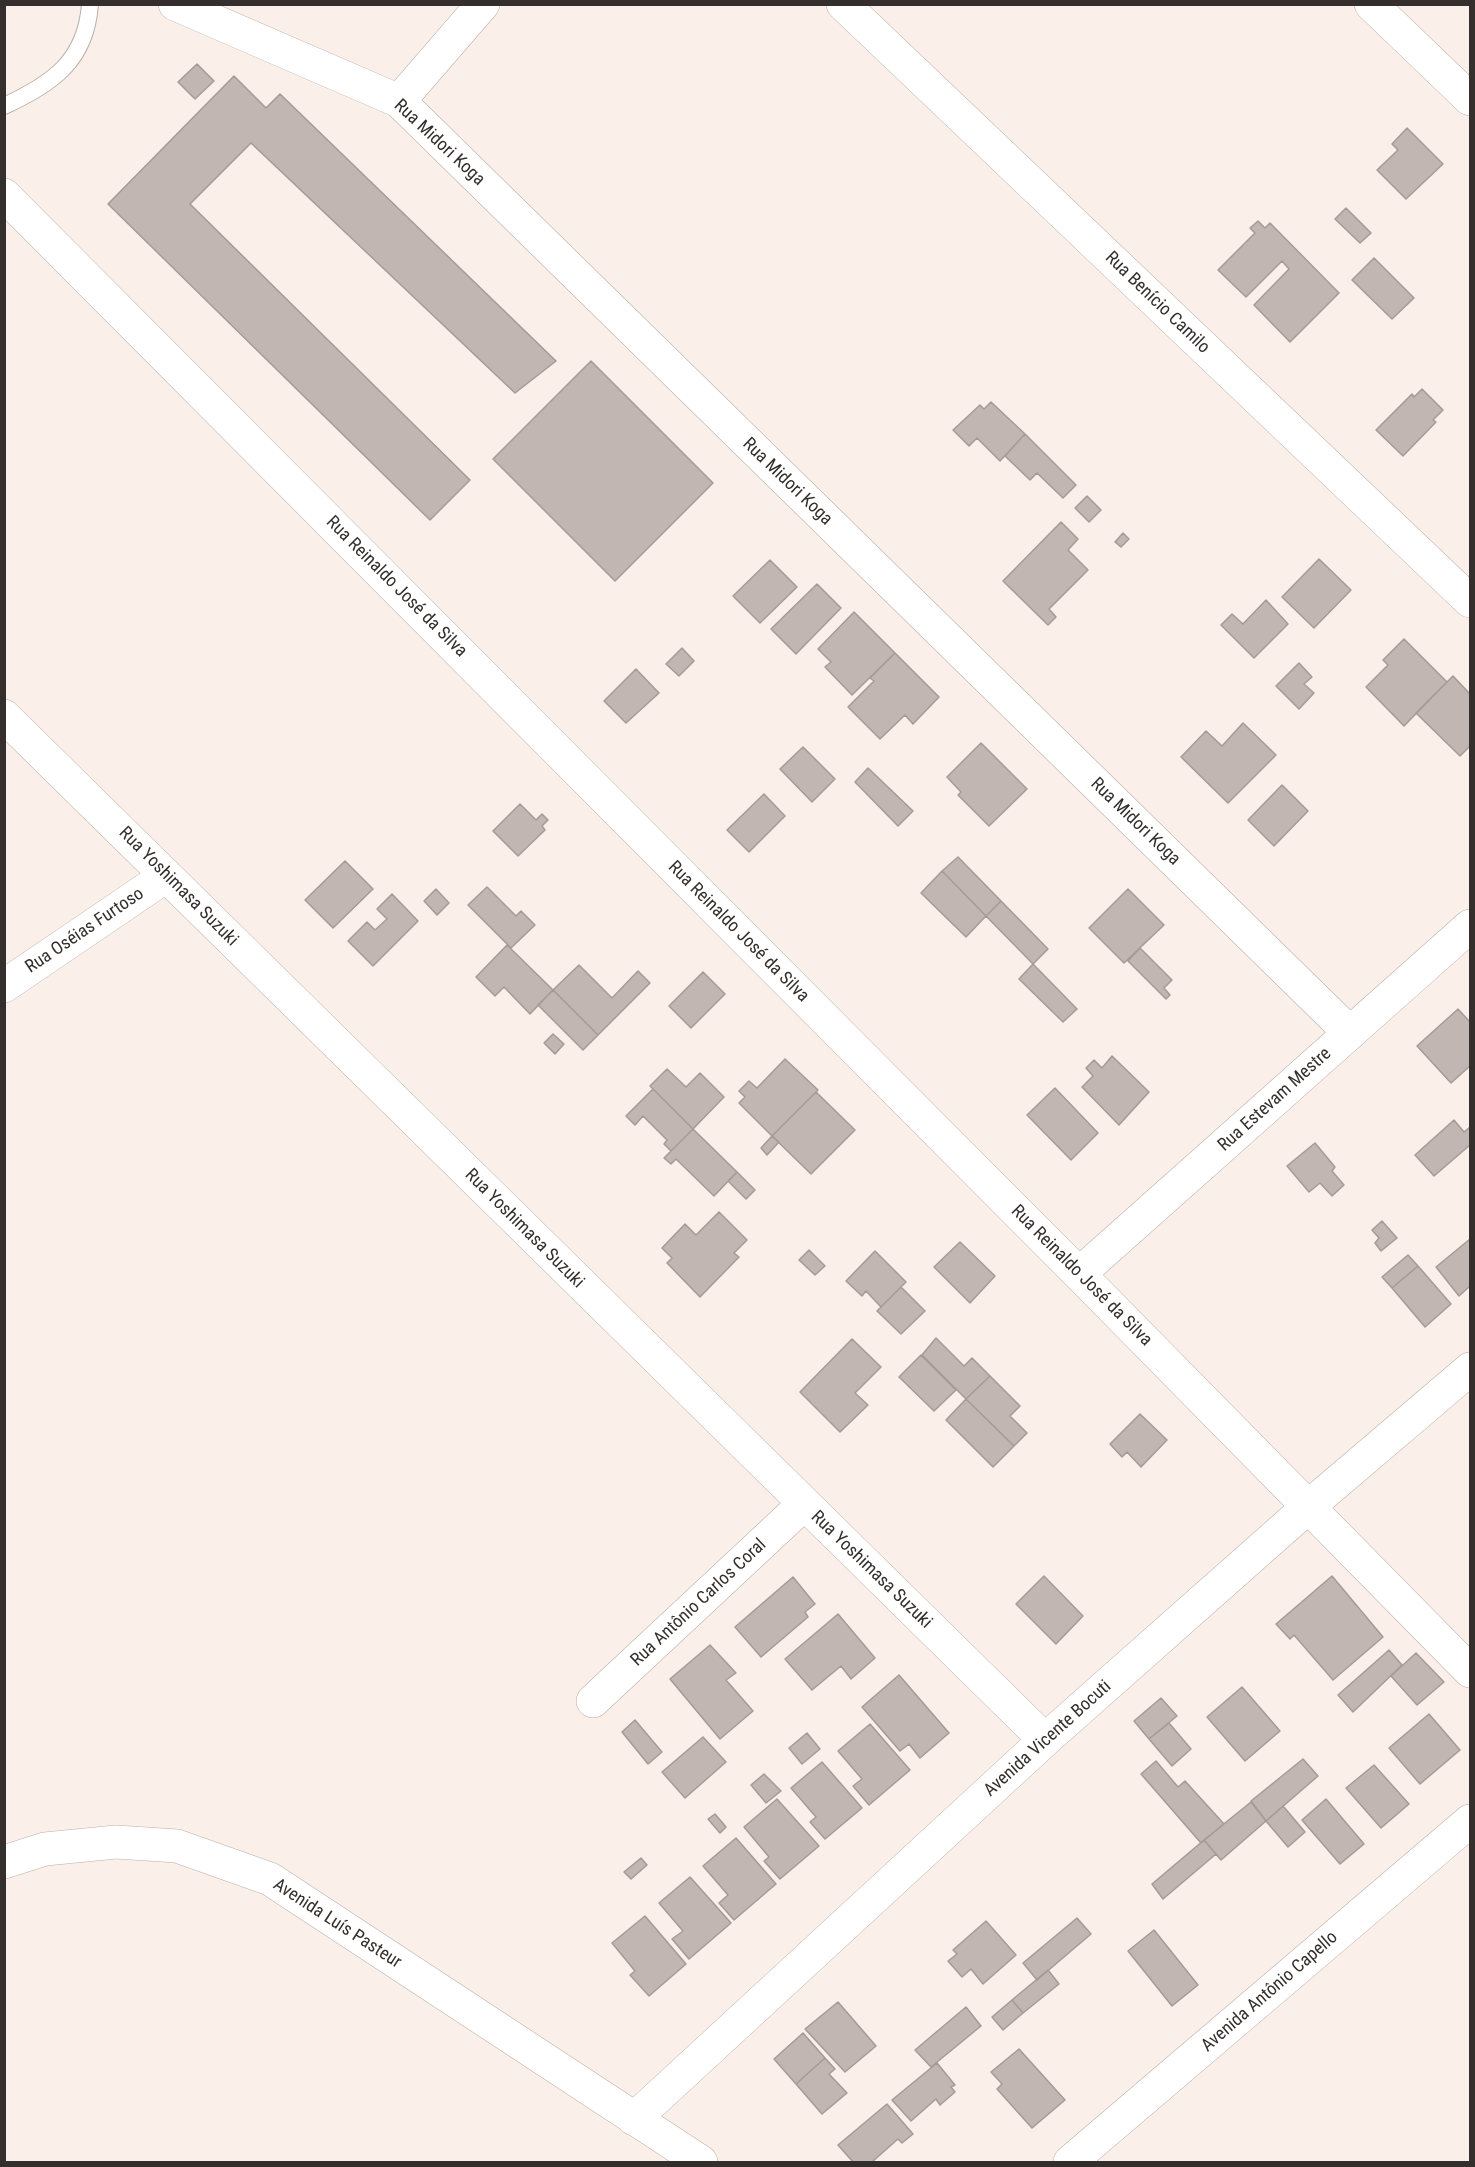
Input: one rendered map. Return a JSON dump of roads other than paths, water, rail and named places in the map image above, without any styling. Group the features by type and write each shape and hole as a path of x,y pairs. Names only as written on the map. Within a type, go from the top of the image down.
{"street":[{"name":"Rua Midori Koga","path":"175,4 399,101 1350,1033"},
{"path":"399,101 483,4"},
{"name":"Rua Benício Camilo","path":"843,4 1470,601"},
{"path":"1371,4 1470,99"},
{"name":"Rua Reinaldo José da Silva","path":"4,195 1079,1274 1470,1671"},
{"name":"Rua Yoshimasa Suzuki","path":"4,716 1045,1740"},
{"name":"Rua Oséias Furtoso","path":"4,986 166,876"},
{"name":"Rua Estevam Mestre","path":"1079,1274 1470,926"},
{"name":"Avenida Vicente Bocuti","path":"634,2119 1045,1740 1308,1507 1470,1369"},
{"name":"Rua Antônio Carlos Coral","path":"593,1701 804,1504"},
{"name":"Avenida Antônio Capello","path":"1070,2163 1470,1821"},
{"name":"Avenida Luís Pasteur","path":"4,1862 45,1849 116,1842 177,1846 270,1879 700,2163"}],"lane":[{"path":"4,106 36,92 65,69 81,43 90,4"}]}
